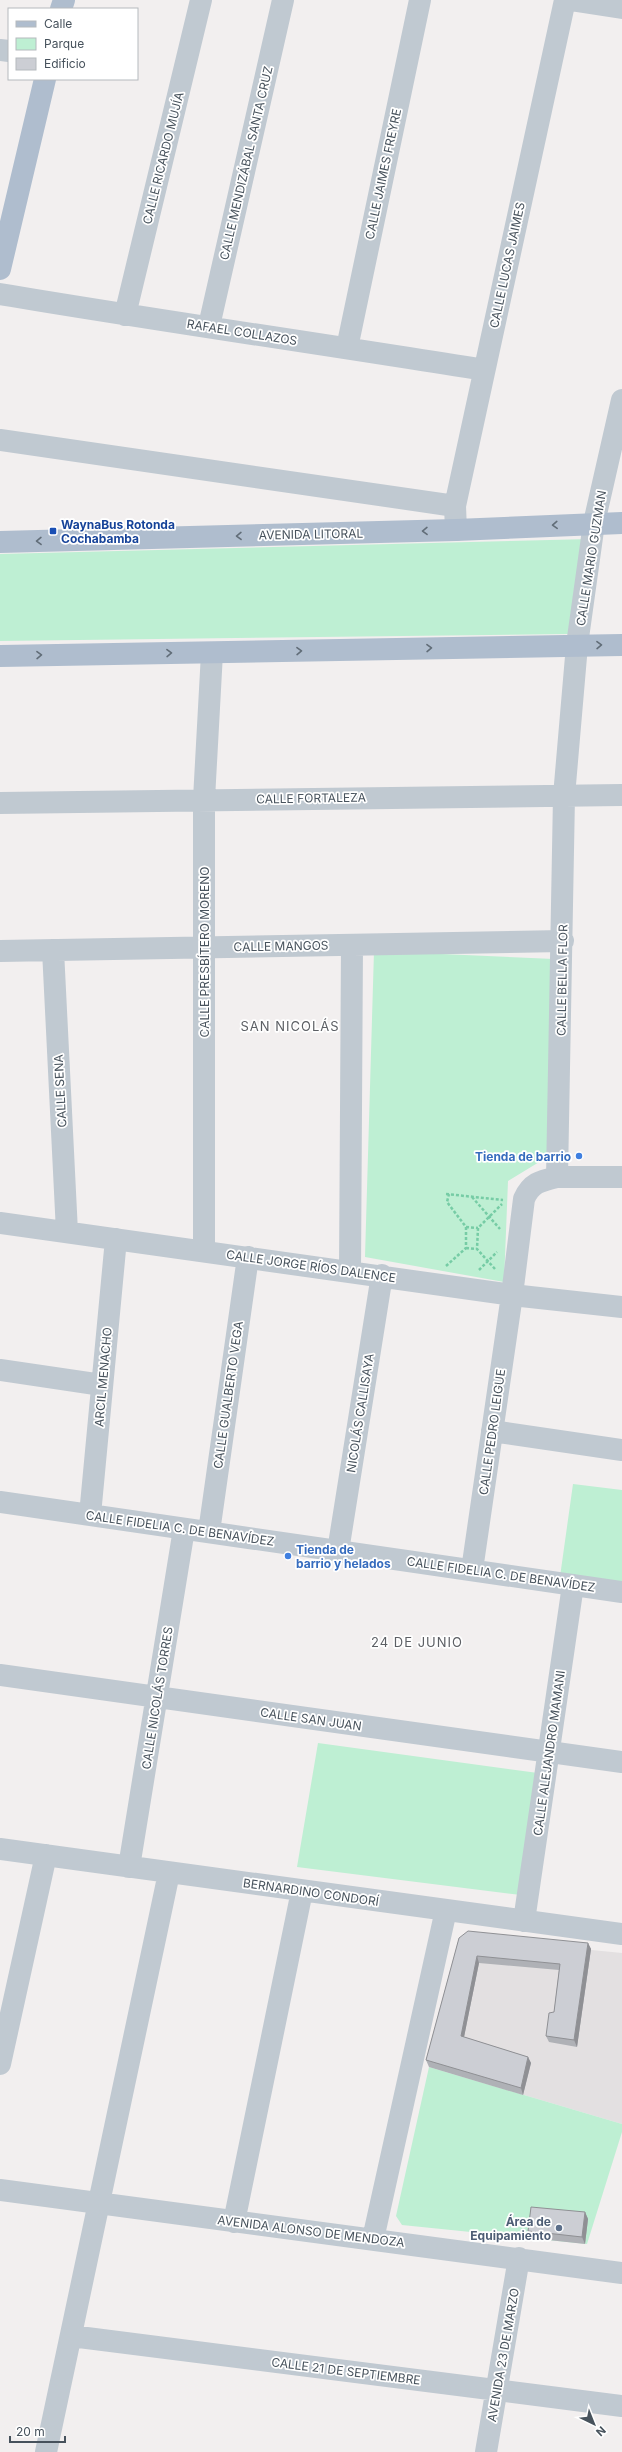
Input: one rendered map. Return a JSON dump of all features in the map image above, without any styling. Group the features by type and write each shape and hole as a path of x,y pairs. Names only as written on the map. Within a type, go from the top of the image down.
{"main road":[{"path":"0,269 45,80"},
{"name":"AVENIDA LITORAL","path":"0,542 456,530 622,523"},
{"path":"0,656 622,645"}],"street":[{"name":"CALLE RICARDO MUJÍA","path":"125,315 201,0"},
{"name":"CALLE MENDIZÁBAL SANTA CRUZ","path":"209,326 283,0"},
{"name":"CALLE JAIMES FREYRE","path":"347,348 420,0"},
{"name":"CALLE LUCAS JAIMES","path":"456,530 455,506 565,0"},
{"path":"570,0 622,8"},
{"name":"RAFAEL COLLAZOS","path":"0,294 125,315 209,326 484,370"},
{"name":"CALLE MARIO GUZMAN","path":"577,645 594,523 622,400"},
{"path":"0,440 455,506"},
{"name":"CALLE BELLA FLOR","path":"557,1177 563,940 564,796 577,645"},
{"name":"CALLE PRESBÍTERO MORENO","path":"204,1251 204,799 212,653"},
{"name":"CALLE FORTALEZA","path":"0,802 622,795"},
{"name":"CALLE MANGOS","path":"0,951 563,940"},
{"path":"350,1272 352,945"},
{"name":"CALLE SENA","path":"52,950 67,1232"},
{"path":"512,1295 524,1199 529,1188 537,1182 557,1177 622,1177"},
{"name":"CALLE JORGE RÍOS DALENCE","path":"0,1223 512,1295 622,1307"},
{"name":"ARCIL MENACHO","path":"90,1515 116,1239"},
{"name":"CALLE GUALBERTO VEGA","path":"209,1532 248,1257"},
{"name":"NICOLÁS CALLISAYA","path":"338,1551 382,1276"},
{"name":"CALLE PEDRO LEIGUE","path":"472,1570 512,1295"},
{"path":"0,1370 102,1385"},
{"path":"492,1431 622,1450"},
{"name":"CALLE FIDELIA C. DE BENAVÍDEZ","path":"0,1502 622,1592"},
{"name":"CALLE NICOLÁS TORRES","path":"129,1867 184,1528"},
{"name":"CALLE ALEJANDRO MAMANI","path":"524,1921 573,1585"},
{"name":"CALLE SAN JUAN","path":"0,1675 622,1762"},
{"name":"BERNARDINO CONDORÍ","path":"0,1849 622,1934"},
{"path":"0,2064 46,1855"},
{"path":"46,2452 169,1873"},
{"path":"234,2222 302,1891"},
{"path":"373,2239 446,1910"},
{"name":"AVENIDA ALONSO DE MENDOZA","path":"0,2190 234,2222 519,2258 622,2273"},
{"name":"AVENIDA 23 DE MARZO","path":"486,2452 519,2258"},
{"name":"CALLE 21 DE SEPTIEMBRE","path":"71,2336 622,2406"}],"path":[{"path":"466,1248 466,1227 447,1202 448,1194 506,1200 478,1228 477,1249"},
{"path":"472,1196 504,1234"},
{"path":"466,1227 478,1228"},
{"path":"443,1269 466,1248 477,1249 498,1272"},
{"path":"478,1270 499,1250"}],"shaded area":[{"path":"470,1938 622,1953 622,2124 429,2067"}],"green space":[{"path":"591,539 568,634 0,641 0,554"},
{"path":"374,951 554,959 549,1156 508,1181 504,1282 365,1257"},
{"path":"573,1484 622,1490 622,1599 558,1591"},
{"path":"318,1743 538,1773 521,1895 297,1867"},
{"path":"429,2067 622,2124 622,2132 587,2244 402,2225 396,2216"}],"building":[{"path":"468,1931 588,1943 574,2040 546,2036 549,2013 554,2012 560,1964 477,1956 461,2036 528,2057 521,2088 426,2060 459,1938"},
{"name":"Área de Equipamiento","path":"531,2207 585,2212 582,2237 528,2231"}],"place":[{"name":"WaynaBus Rotonda Cochabamba","path":"53,531"},
{"name":"Tienda de barrio","path":"579,1156"},
{"name":"Tienda de barrio y helados","path":"288,1556"},
{"name":"Área de Equipamiento","path":"559,2228"}],"district":[{"name":"SAN NICOLÁS","path":"290,1026"},
{"name":"24 DE JUNIO","path":"417,1642"}]}
